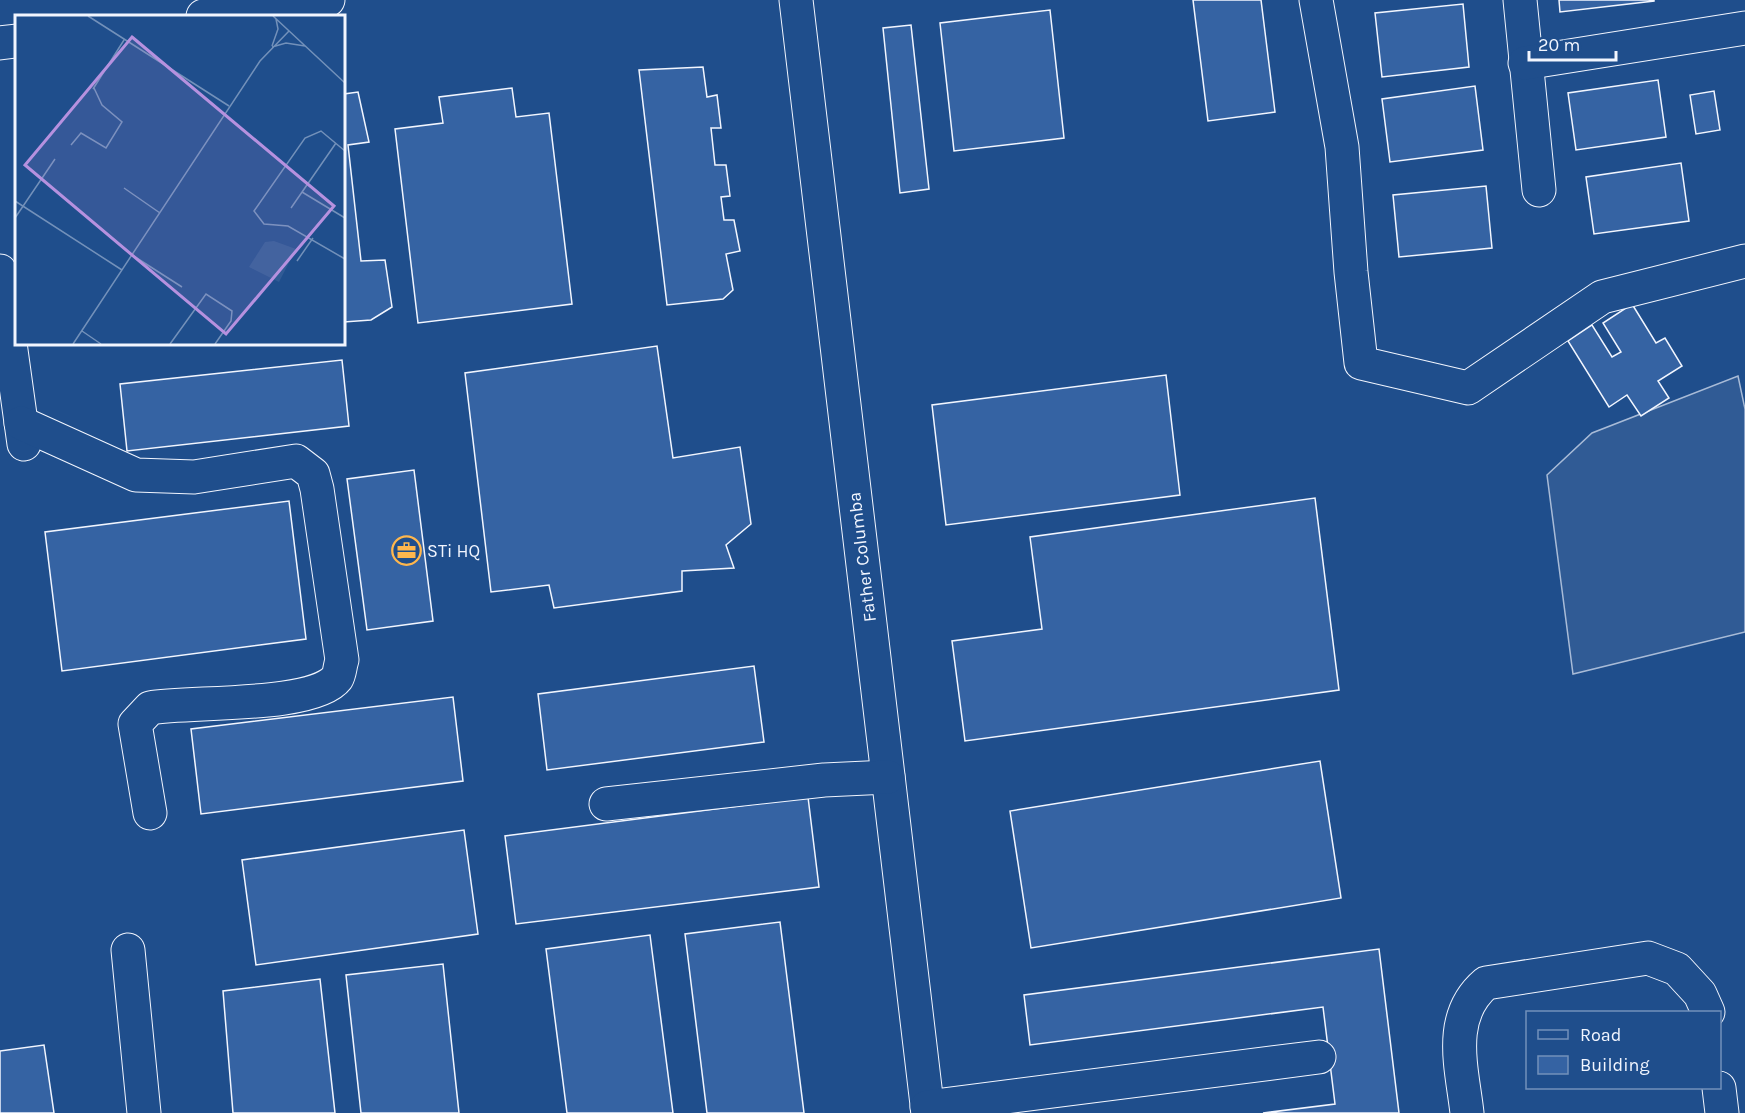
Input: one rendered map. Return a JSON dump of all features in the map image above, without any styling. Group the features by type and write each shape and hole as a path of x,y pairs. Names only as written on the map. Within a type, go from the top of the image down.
{"street":[{"path":"211,15 328,0"},
{"name":"Father Columba","path":"796,0 928,1110"},
{"path":"1316,0 1342,147 1351,272 1361,363 1468,388 1602,297 1745,261"},
{"path":"1520,0 1539,190"},
{"path":"1525,63 1745,28"},
{"path":"0,43 15,41"},
{"path":"0,271 23,436 136,475 194,477 296,461 313,474 342,660 338,677 328,685 289,698 150,708 135,724 150,813"},
{"path":"606,804 824,780 888,777"},
{"path":"128,950 144,1113"},
{"path":"1467,1113 1458,1038 1464,1013 1474,993 1486,983 1648,958 1677,969 1700,994 1708,1011"},
{"path":"928,1110 1318,1057"},
{"path":"1719,1089 1722,1113"}],"shaded area":[{"path":"1738,376 1745,409 1745,632 1573,674 1547,475 1592,433"}],"building":[{"path":"1193,0 1261,0 1275,112 1208,121"},
{"path":"1559,0 1654,0 1654,1 1560,12"},
{"path":"1463,4 1469,67 1382,77 1375,13"},
{"path":"1050,10 1064,138 954,151 940,23"},
{"path":"911,25 929,189 900,193 883,28"},
{"path":"703,67 707,97 717,95 721,128 711,128 715,165 726,165 730,196 721,197 724,220 734,220 740,251 726,254 733,290 723,299 667,305 639,70"},
{"path":"1658,80 1666,137 1576,150 1568,93"},
{"path":"1475,86 1483,150 1390,162 1382,99"},
{"path":"512,88 516,117 549,113 572,304 418,323 395,129 443,123 439,97"},
{"path":"1714,91 1720,130 1696,134 1690,95"},
{"path":"358,92 369,142 348,145 361,261 385,260 392,307 371,320 345,322 345,94"},
{"path":"1681,163 1689,221 1594,234 1586,177"},
{"path":"1486,186 1492,248 1399,257 1393,195"},
{"path":"1632,304 1656,343 1665,338 1682,366 1658,381 1669,398 1641,416 1627,395 1609,407 1568,341 1592,325 1612,357 1621,352 1603,323"},
{"path":"657,346 673,458 740,447 751,524 726,545 734,568 682,571 682,591 554,608 549,585 491,592 465,373"},
{"path":"342,360 349,426 127,451 120,384"},
{"path":"1166,375 1180,495 946,525 932,405"},
{"path":"414,470 433,621 367,630 347,479"},
{"path":"1315,498 1339,690 965,741 952,641 1042,629 1030,537"},
{"path":"289,501 306,639 62,671 45,532"},
{"path":"754,666 764,742 547,770 538,694"},
{"path":"453,697 463,781 201,814 191,729"},
{"path":"1320,761 1341,898 1031,948 1010,811"},
{"path":"808,797 819,887 516,924 505,836"},
{"path":"464,830 478,934 256,965 242,860"},
{"path":"780,922 804,1113 707,1113 685,934"},
{"path":"650,935 673,1113 567,1113 546,949"},
{"path":"1379,949 1399,1113 1263,1113 1335,1104 1323,1007 1030,1045 1024,995"},
{"path":"443,964 459,1113 361,1113 346,975"},
{"path":"320,979 335,1113 233,1113 223,991"},
{"path":"44,1045 54,1113 0,1113 0,1051"}],"place":[{"name":"STi HQ","path":"406,551"}]}
